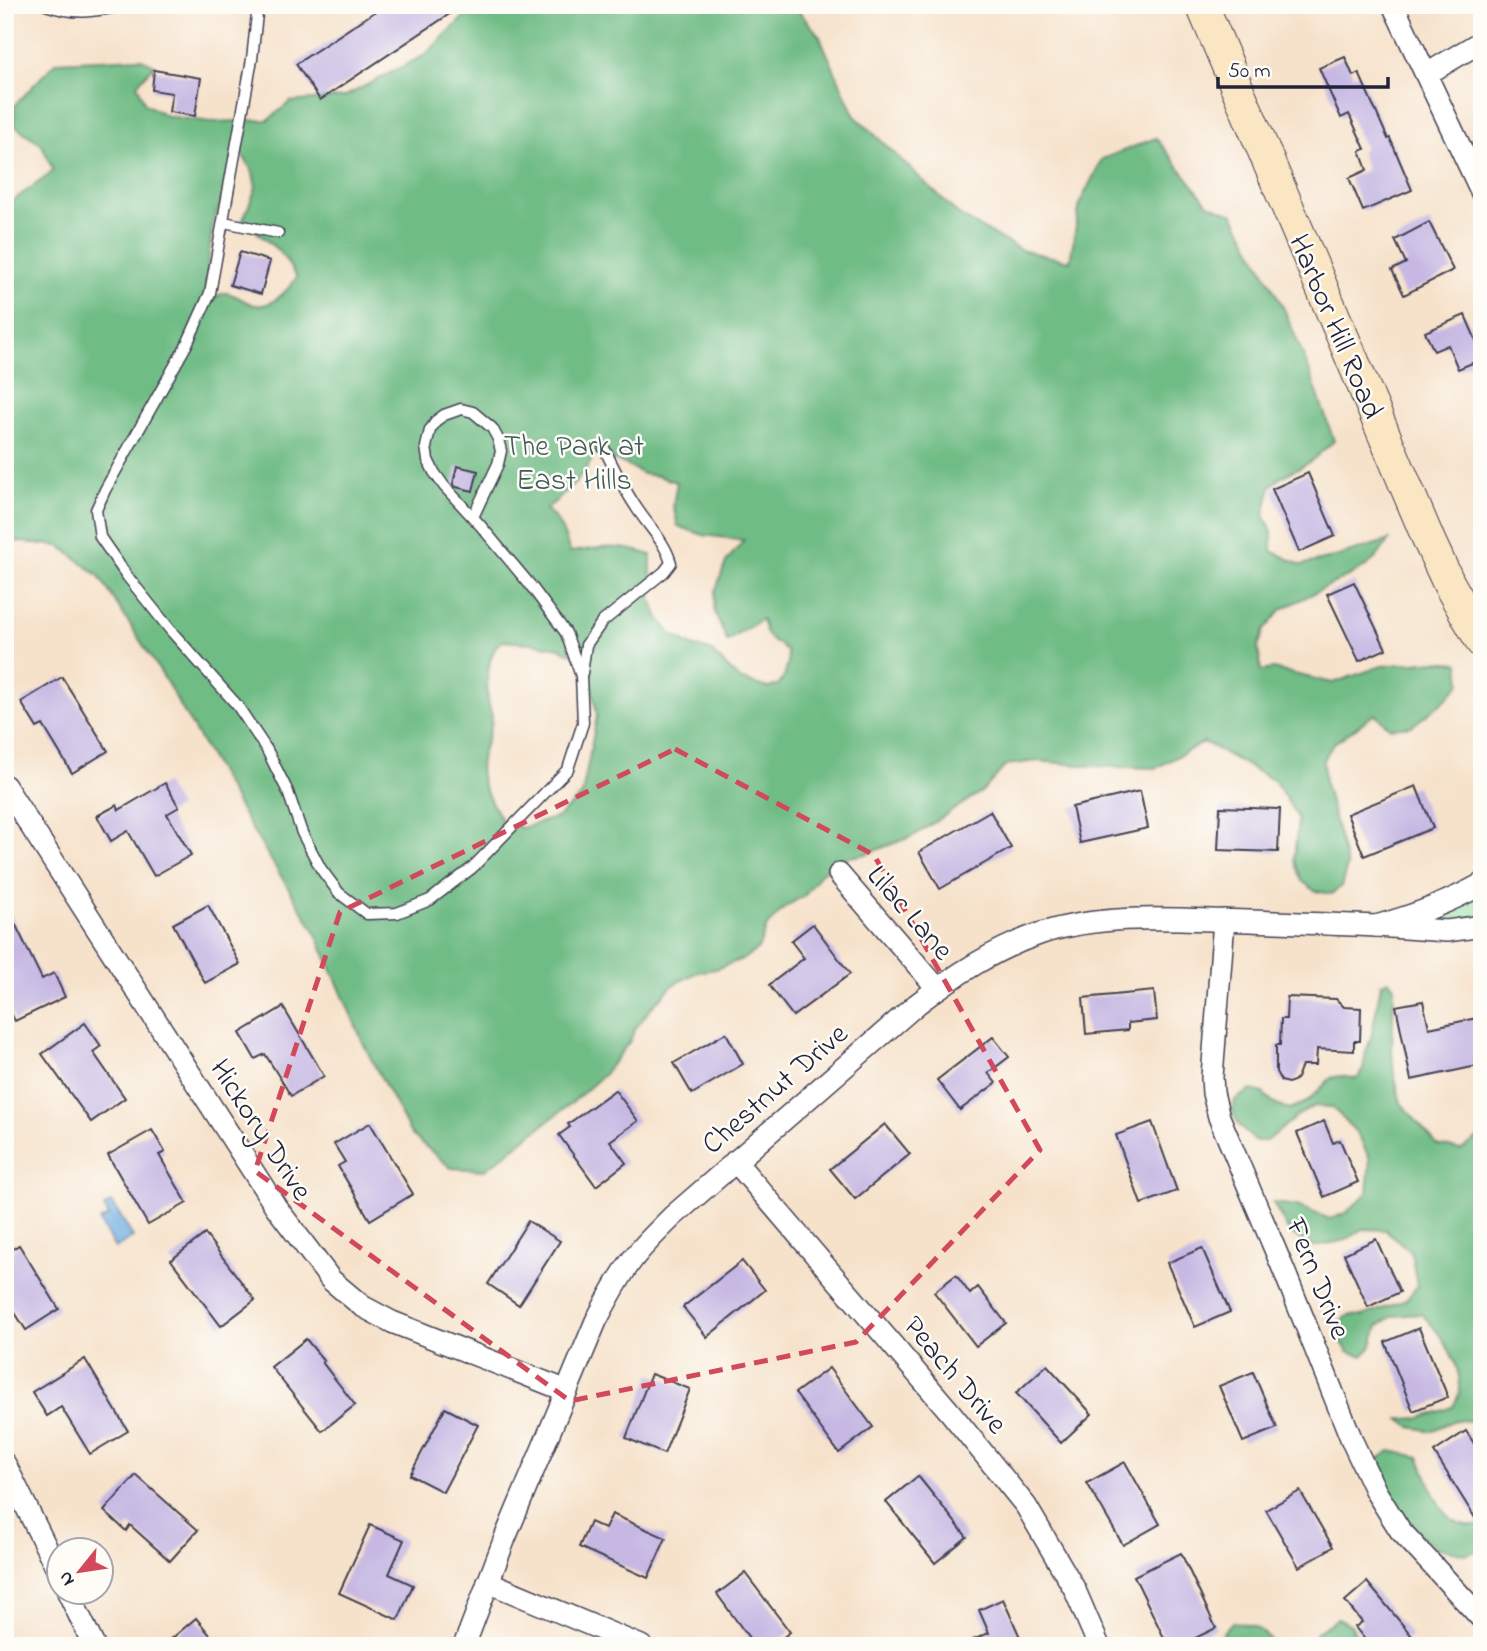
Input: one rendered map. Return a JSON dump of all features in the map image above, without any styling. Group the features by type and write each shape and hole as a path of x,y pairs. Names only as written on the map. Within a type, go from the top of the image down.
{"street":[{"name":"Harbor Hill Road","path":"1202,5 1430,544 1482,642"},
{"path":"1393,5 1482,193"},
{"path":"1427,75 1482,41"},
{"name":"Hickory Drive","path":"5,786 276,1207 331,1280 362,1306 392,1322 567,1391"},
{"name":"Lilac Lane","path":"839,874 937,988"},
{"name":"Chestnut Drive","path":"1376,926 1441,905 1482,884"},
{"name":"Chestnut Drive","path":"464,1646 596,1321 612,1289 632,1259 673,1216 937,988 1015,943 1072,926 1118,919 1224,920 1447,931 1482,926"},
{"name":"Fern Drive","path":"1224,920 1213,1052 1213,1093 1219,1117 1353,1443 1376,1492 1400,1530 1482,1619"},
{"name":"Peach Drive","path":"736,1161 950,1412 1026,1506 1074,1588 1099,1646"},
{"path":"5,1464 46,1546"},
{"path":"488,1582 641,1646"},
{"path":"75,1606 94,1646"}],"lane":[{"path":"46,5 63,11 85,13 128,5"},
{"path":"258,5 252,59 210,293 187,344 96,510 100,537 127,576 237,705 267,750 288,792 302,833 321,869 339,893 367,914 397,913 430,900 472,868 568,769 583,723 581,676 586,645 603,622 664,572 671,563 667,550 621,484 604,448"},
{"path":"223,222 278,233"},
{"path":"473,517 498,464 501,451 492,428 473,412 460,409 444,415 430,430 426,447 428,460 444,486 531,586 566,633 581,676"}],"highlighted area":[{"path":"675,749 874,855 1040,1150 856,1342 570,1401 255,1171 340,912"}],"green space":[{"name":"The Park at East Hills","path":"462,5 793,5 819,35 854,115 960,216 1021,250 1070,261 1080,203 1102,159 1156,138 1208,204 1233,214 1284,309 1334,441 1310,462 1281,477 1271,486 1264,515 1272,531 1272,551 1301,565 1389,540 1376,558 1362,569 1282,609 1264,630 1258,647 1261,671 1273,669 1333,683 1382,666 1435,661 1459,663 1461,683 1444,701 1412,726 1390,728 1375,714 1333,744 1323,761 1325,783 1347,866 1341,887 1331,894 1315,891 1302,881 1294,859 1298,818 1275,781 1204,742 1156,768 1037,761 1006,765 984,790 913,836 866,854 844,858 820,874 806,894 784,908 767,926 758,949 743,959 697,972 673,985 651,1008 635,1029 630,1041 603,1075 485,1170 451,1168 411,1134 366,1049 314,929 251,828 166,681 99,576 60,546 5,540 5,207 53,170 42,145 14,125 15,105 56,62 140,58 155,65 137,84 145,104 167,116 210,122 268,120 290,102 344,97 425,55 469,12","holes":["240,150 253,173 256,188 243,220 280,252 297,277 283,294 263,305 248,303 229,293 222,293 210,305 206,282 213,221","596,452 643,474 677,482 673,505 678,526 703,535 744,540 726,562 715,592 714,610 727,641 762,619 766,634 787,652 788,663 784,677 778,685 768,688 739,679 711,651 692,646 672,635 659,618 651,599 651,555 629,549 610,548 570,552 561,528 546,509 574,484","502,641 532,643 559,648 577,656 590,674 597,716 582,795 558,817 522,828 501,820 486,793 481,776 482,753 492,718 487,695 490,660"]},
{"path":"1482,884 1482,926 1410,917"},
{"path":"1388,980 1394,986 1392,1051 1401,1103 1437,1145 1461,1150 1482,1135 1482,1426 1477,1421 1455,1420 1432,1431 1411,1427 1400,1419 1421,1418 1453,1407 1460,1391 1459,1376 1452,1356 1442,1338 1422,1314 1393,1316 1378,1326 1371,1348 1363,1356 1348,1352 1337,1334 1338,1322 1350,1315 1363,1316 1406,1300 1417,1286 1411,1252 1386,1230 1362,1229 1346,1240 1313,1247 1290,1233 1273,1203 1297,1206 1330,1219 1346,1213 1367,1193 1370,1159 1357,1133 1332,1107 1314,1106 1297,1116 1267,1141 1255,1141 1240,1127 1232,1111 1235,1100 1251,1090 1263,1093 1276,1105 1290,1109 1307,1102 1331,1078 1340,1076 1357,1079 1363,1070 1381,984"},
{"path":"1390,1451 1419,1457 1446,1514 1467,1525 1482,1525 1482,1550 1465,1554 1435,1547 1405,1523 1378,1473 1378,1459"},
{"path":"1338,1618 1351,1625 1361,1646 1308,1646 1316,1633"},
{"path":"1233,1622 1257,1628 1274,1646 1223,1646 1222,1635"}],"water":[{"path":"112,1202 133,1237 115,1248 99,1221 109,1216 104,1207"}],"building":[{"path":"385,5 463,5 320,100 296,64"},
{"path":"1345,57 1353,76 1359,73 1412,190 1363,211 1349,178 1367,170 1360,151 1365,149 1349,114 1341,118 1319,68"},
{"path":"154,70 201,78 195,116 169,112 172,93 152,90"},
{"path":"1429,222 1453,270 1404,295 1392,270 1406,263 1395,240"},
{"path":"240,252 270,261 261,294 230,285"},
{"path":"1465,315 1482,359 1458,369 1448,345 1434,351 1425,332"},
{"path":"457,466 478,471 473,491 453,484"},
{"path":"1308,473 1335,536 1299,552 1272,489"},
{"path":"1354,582 1386,649 1359,661 1327,594"},
{"path":"62,677 108,751 72,773 43,725 37,728 21,702"},
{"path":"165,783 179,807 167,814 191,855 154,876 128,831 111,841 97,816 117,805 119,810"},
{"path":"1416,786 1433,828 1364,856 1347,814"},
{"path":"1140,791 1148,828 1080,843 1072,807"},
{"path":"1220,807 1280,809 1278,852 1218,850"},
{"path":"990,811 1011,848 940,889 919,852"},
{"path":"5,903 42,979 54,973 65,997 15,1021 5,1001"},
{"path":"208,905 240,964 205,983 173,924"},
{"path":"813,924 850,974 793,1016 769,985 804,958 791,941"},
{"path":"1154,991 1157,1020 1128,1023 1128,1030 1086,1034 1083,998"},
{"path":"1287,997 1336,999 1344,1007 1361,1008 1360,1041 1354,1041 1354,1051 1317,1049 1316,1065 1302,1065 1294,1081 1281,1081 1276,1072 1276,1045 1280,1045 1281,1019 1286,1019"},
{"path":"1423,1001 1429,1028 1477,1018 1482,1044 1482,1065 1411,1080 1396,1006"},
{"path":"283,1007 324,1076 291,1096 265,1054 255,1059 240,1033"},
{"path":"85,1023 101,1046 93,1052 125,1098 91,1122 42,1054"},
{"path":"726,1033 743,1064 692,1094 674,1063"},
{"path":"993,1037 1009,1057 988,1073 996,1083 960,1110 937,1080"},
{"path":"615,1090 638,1121 610,1141 626,1163 596,1186 559,1135 570,1127 568,1124"},
{"path":"1324,1121 1333,1143 1340,1140 1358,1182 1324,1197 1297,1133"},
{"path":"1152,1122 1177,1191 1141,1204 1116,1135"},
{"path":"370,1123 413,1194 370,1220 338,1166 345,1162 334,1144"},
{"path":"885,1124 910,1154 855,1199 830,1169"},
{"path":"152,1130 165,1152 159,1155 187,1203 148,1225 108,1155"},
{"path":"528,1221 560,1241 519,1305 488,1284"},
{"path":"205,1234 255,1300 221,1326 171,1260"},
{"path":"1376,1239 1400,1292 1368,1307 1344,1254"},
{"path":"19,1245 59,1309 26,1330 5,1297 5,1254"},
{"path":"1202,1248 1230,1312 1195,1327 1167,1263"},
{"path":"742,1261 765,1290 707,1337 683,1307"},
{"path":"956,1275 970,1294 978,1287 1006,1323 976,1346 934,1292"},
{"path":"1419,1328 1448,1397 1413,1411 1385,1342"},
{"path":"306,1339 355,1405 322,1431 271,1367"},
{"path":"85,1359 128,1431 90,1454 61,1407 47,1416 32,1392"},
{"path":"1047,1365 1092,1414 1061,1443 1016,1393"},
{"path":"829,1368 873,1427 839,1453 795,1393"},
{"path":"1253,1372 1277,1428 1243,1442 1219,1386"},
{"path":"651,1374 690,1389 664,1454 626,1438"},
{"path":"445,1408 478,1425 443,1492 410,1475"},
{"path":"1466,1431 1482,1456 1482,1529 1434,1452"},
{"path":"1125,1462 1160,1524 1123,1545 1087,1483"},
{"path":"136,1475 198,1530 170,1561 130,1525 126,1531 104,1511"},
{"path":"918,1476 967,1537 935,1563 886,1502"},
{"path":"1300,1491 1333,1547 1299,1567 1266,1510"},
{"path":"612,1514 666,1538 648,1578 579,1547 590,1522 605,1529"},
{"path":"370,1525 404,1540 389,1574 413,1585 398,1620 339,1593"},
{"path":"1181,1553 1216,1628 1179,1646 1168,1646 1134,1576"},
{"path":"745,1573 790,1632 772,1646 755,1646 717,1594"},
{"path":"1367,1582 1412,1636 1399,1646 1370,1646 1355,1627 1362,1622 1345,1601"},
{"path":"1003,1599 1024,1646 959,1646 989,1633 979,1610"},
{"path":"196,1618 219,1646 163,1646"}]}
